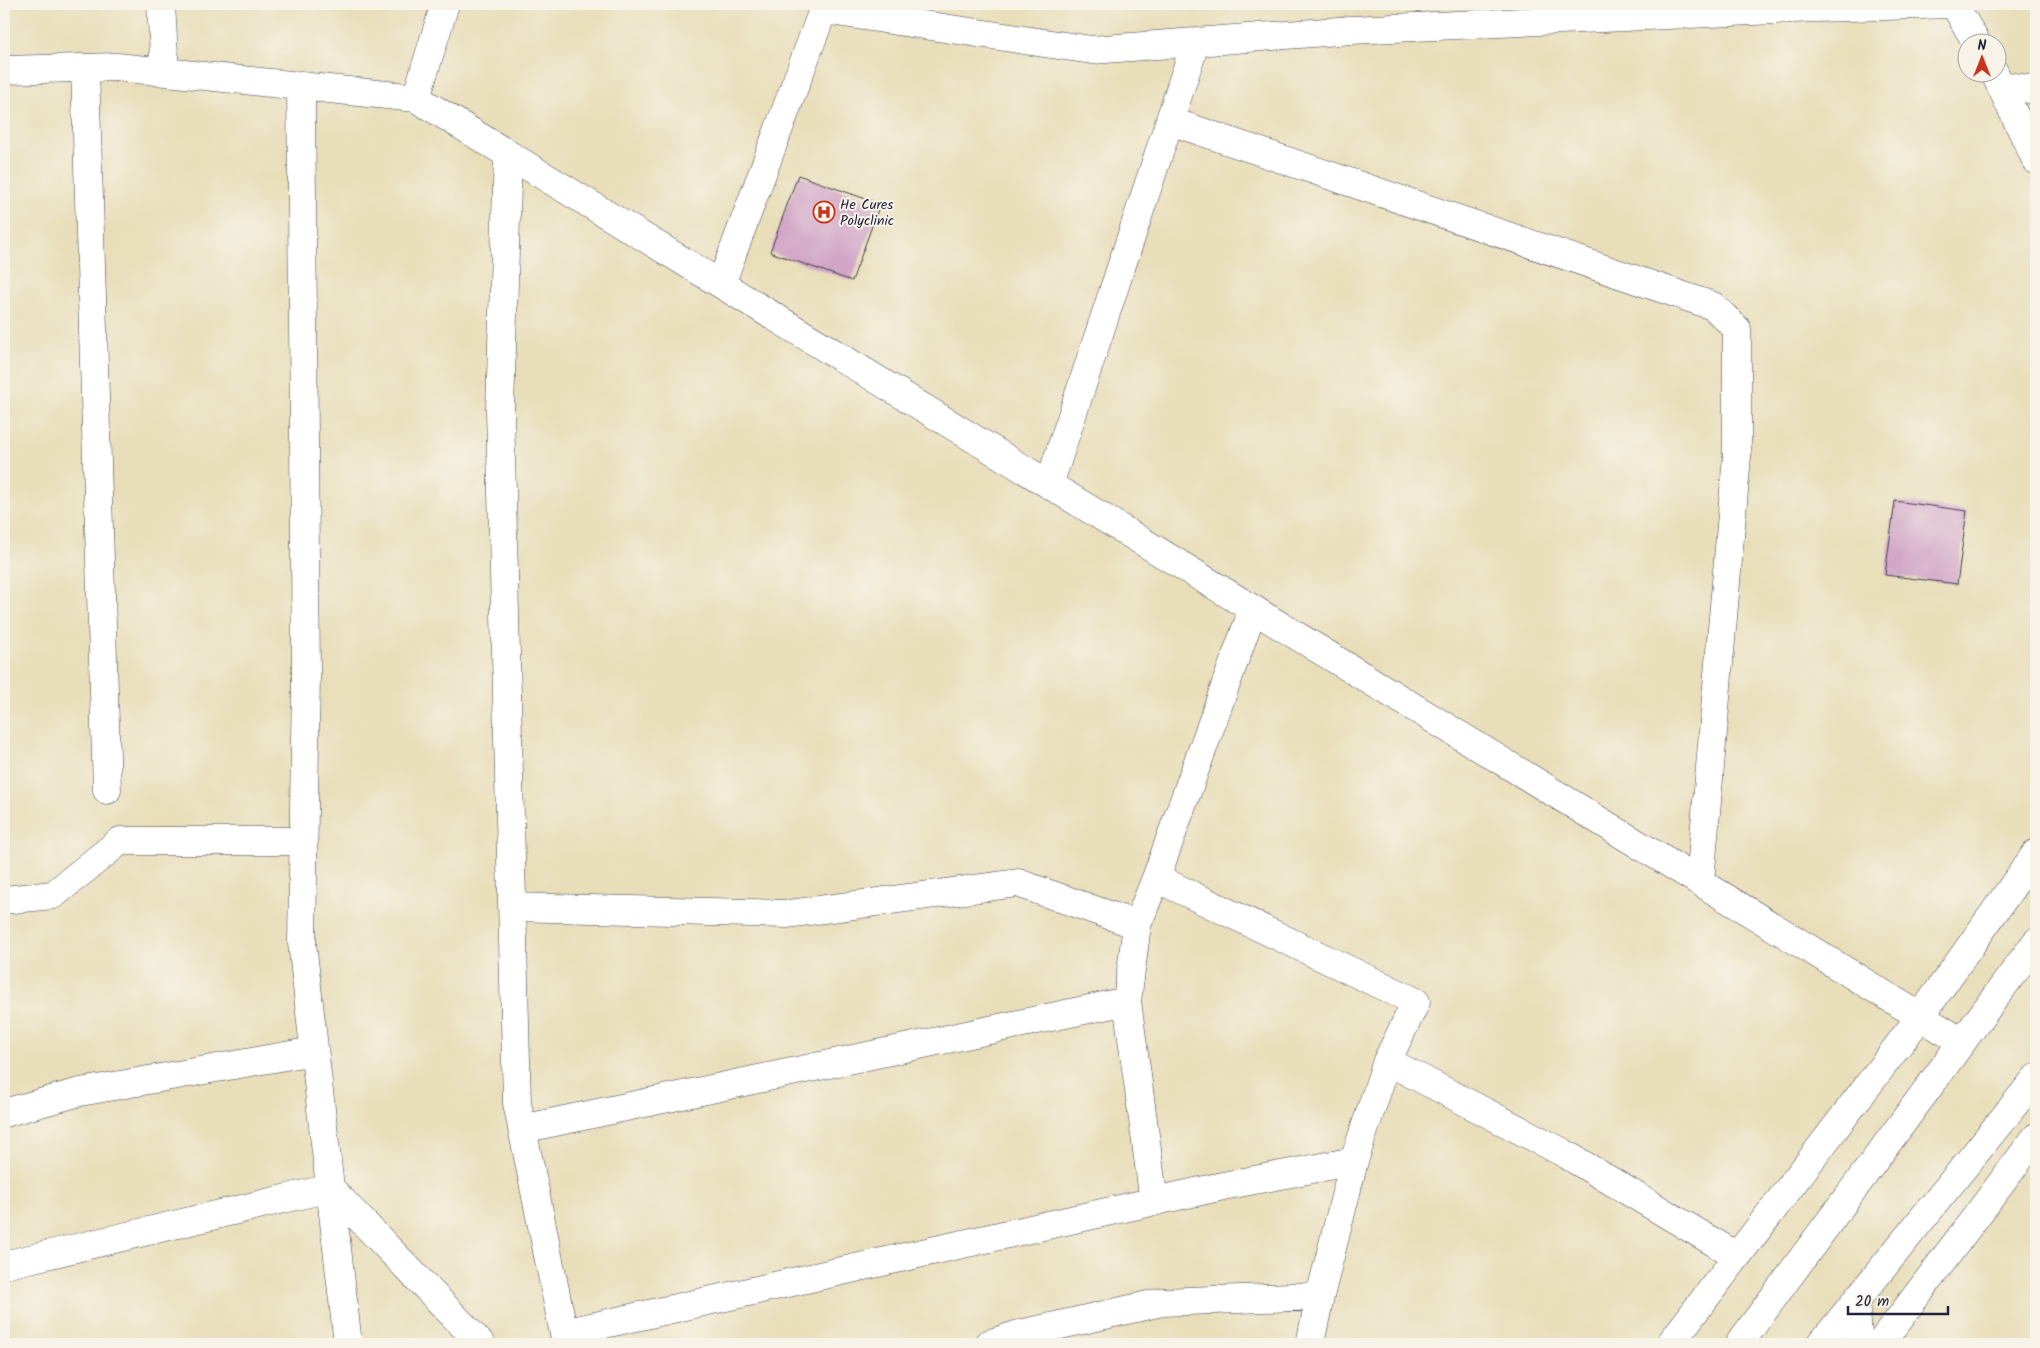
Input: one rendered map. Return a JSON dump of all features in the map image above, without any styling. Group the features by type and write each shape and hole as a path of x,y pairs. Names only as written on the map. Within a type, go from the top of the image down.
{"main road":[{"path":"161,4 165,72"},
{"path":"416,98 445,4"},
{"path":"721,284 823,10 1092,50 1361,29 1805,8 1953,4 1970,32"},
{"path":"1049,484 1196,41"},
{"path":"4,70 117,67 416,98 1962,1042"},
{"path":"85,68 108,790"},
{"path":"1998,82 2036,160"},
{"path":"2008,82 2036,90"},
{"path":"301,85 306,676 302,943 348,1344"},
{"path":"1170,121 1713,306 1737,329 1737,456 1700,882"},
{"path":"508,154 500,410 517,1103 565,1339 1154,1202 1354,1161"},
{"path":"1154,1202 1127,1001 1137,924 1156,878 1253,609"},
{"path":"4,900 53,895 120,841 304,841"},
{"path":"1670,1344 1920,1017 2036,853"},
{"path":"1156,878 1416,1002 1387,1061 1354,1161 1310,1344"},
{"path":"512,907 788,914 1018,883 1137,924"},
{"path":"1739,1344 2036,942"},
{"path":"522,1129 1127,1001"},
{"path":"4,1113 80,1092 314,1051"},
{"path":"1387,1061 1562,1152 1737,1256"},
{"path":"1821,1344 2036,1078"},
{"path":"1880,1344 2036,1137"},
{"path":"4,1265 330,1188"},
{"path":"330,1188 481,1344"},
{"path":"988,1344 1016,1335 1162,1302 1320,1296"},
{"path":"1855,1302 1859,1344"}],"building":[{"path":"798,175 880,204 852,281 770,252"},
{"path":"1895,501 1967,511 1957,584 1885,575"}],"place":[{"name":"He Cures Polyclinic","path":"824,212"}]}
